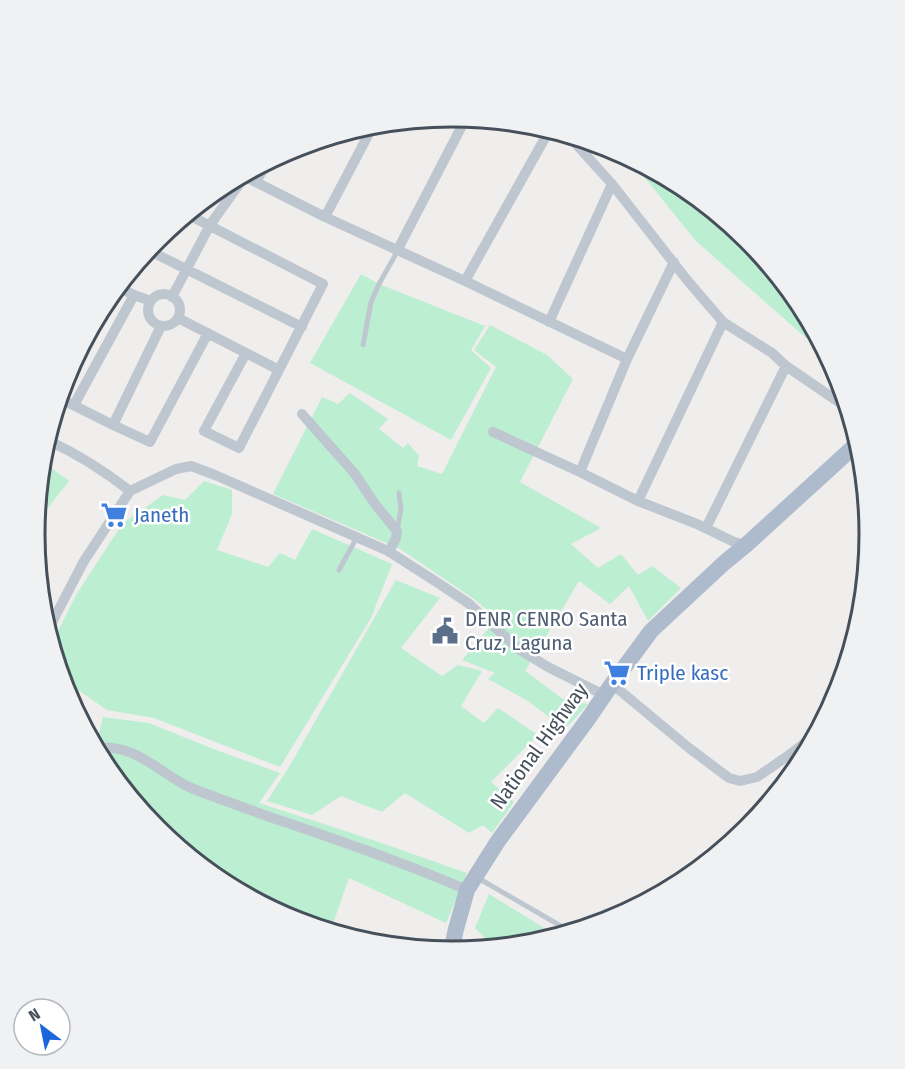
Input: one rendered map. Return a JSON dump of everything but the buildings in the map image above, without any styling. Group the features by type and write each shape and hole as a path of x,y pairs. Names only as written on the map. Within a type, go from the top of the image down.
{"main road":[{"name":"National Highway","path":"453,942 472,883 498,841 651,631 851,450"}],"street":[{"path":"397,251 461,127"},
{"path":"325,217 368,136"},
{"path":"465,281 545,138"},
{"path":"579,148 612,184 723,322 772,353 786,366 837,401"},
{"path":"256,182 259,176"},
{"path":"252,180 325,217 627,359"},
{"path":"549,322 612,184"},
{"path":"172,297 210,225 233,192"},
{"path":"196,218 324,284 239,448 204,431 246,353"},
{"path":"157,254 302,327"},
{"path":"580,472 627,359 674,262"},
{"path":"126,290 151,301"},
{"path":"74,405 134,295"},
{"path":"161,295 172,297 179,306 178,318 170,325 161,326 153,322 148,315 151,301 161,295"},
{"path":"178,318 279,369"},
{"path":"638,501 723,322"},
{"path":"113,425 161,326"},
{"path":"68,402 150,442 208,333"},
{"path":"706,528 786,366"},
{"path":"302,414 354,474 397,531 389,552"},
{"path":"493,432 638,501 746,545"},
{"path":"55,444 73,452 130,491"},
{"path":"54,618 84,561 130,491 176,469 191,466 389,552 468,603 520,650 548,667 608,690 729,778 740,781 757,777 800,747"},
{"path":"106,747 124,749 141,756 187,786 238,806 425,871 472,883"}],"lane":[{"path":"363,345 371,302 397,251"},
{"path":"397,531 400,510 399,493"},
{"path":"339,570 357,537"},
{"path":"472,883 561,927"}],"green space":[{"path":"642,174 701,211 741,246 776,286 805,331 808,336 806,338 696,241"},
{"path":"361,274 379,284 485,326 471,350 491,368 451,440 310,363"},
{"path":"490,325 547,355 573,379 520,482 601,528 571,544 598,568 621,554 638,575 652,566 681,588 648,621 629,586 610,604 579,581 525,671 563,699 588,704 565,729 528,701 488,679 495,673 462,660 497,618 474,599 400,549 273,494 322,397 338,404 350,393 388,419 379,429 403,448 408,443 419,456 417,466 442,474 496,367 474,350"},
{"path":"51,467 69,481 46,510"},
{"path":"204,481 232,490 232,514 217,550 268,567 280,553 295,560 312,529 392,564 371,618 280,767 154,718 107,710 75,688 67,665 57,632 76,595 122,524 163,495 185,500"},
{"path":"396,580 440,598 401,648 442,676 458,665 482,671 461,706 484,723 498,708 538,735 491,782 514,802 492,833 483,825 469,833 405,793 382,812 341,796 312,815 267,801 289,767"},
{"path":"103,717 149,723 280,773 259,803 467,873 446,923 349,878 333,924 272,900 204,858 164,823 129,783 98,735"},
{"path":"489,894 548,930 487,940 475,928"}],"place":[{"name":"Janeth","path":"114,515"},
{"name":"DENR CENRO Santa Cruz, Laguna","path":"445,631"},
{"name":"Triple kasc","path":"617,673"}]}
